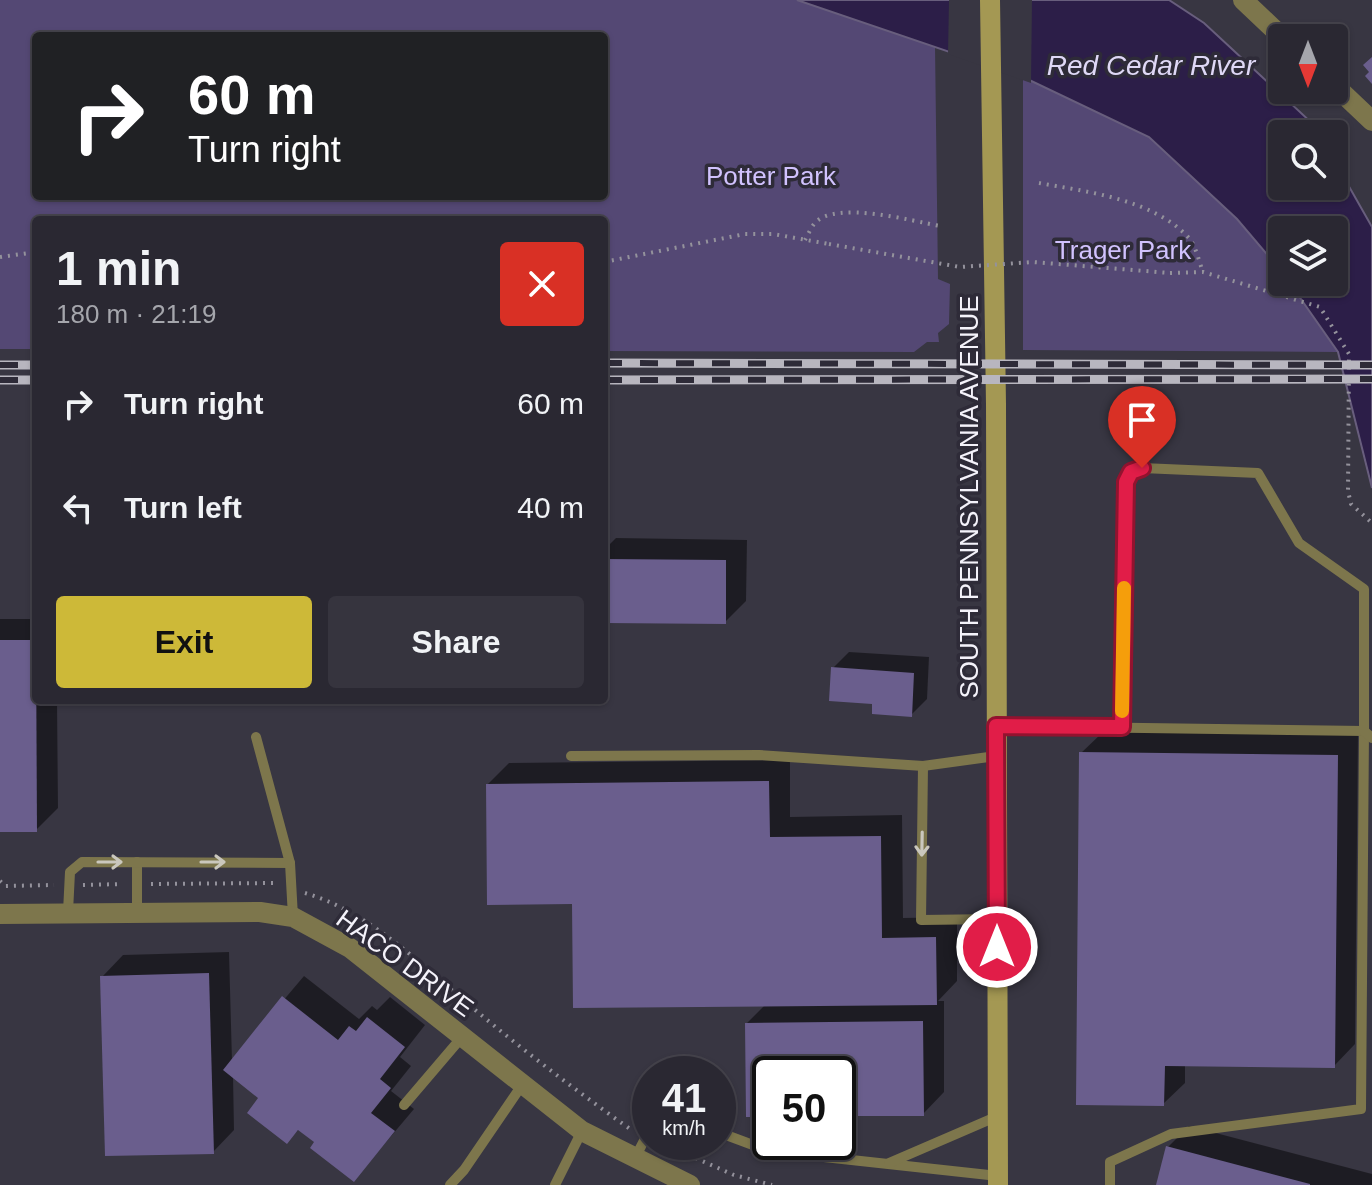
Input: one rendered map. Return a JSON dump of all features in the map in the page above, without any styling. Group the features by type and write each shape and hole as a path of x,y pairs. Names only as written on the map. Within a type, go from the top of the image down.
{"main road":[{"name":"SOUTH PENNSYLVANIA AVENUE","path":"990,0 996,404 998,1181"}],"street":[{"path":"1243,0 1268,24"},
{"path":"1348,98 1372,121"},
{"name":"HACO DRIVE","path":"0,914 260,912 293,917 350,948 582,1131 632,1156"},
{"name":"HACO DRIVE","path":"639,1160 690,1185"}],"lane":[{"path":"1110,1185 1110,1162 1171,1134 1367,1112 1368,734 1364,589 1299,543 1258,473 1142,468 1131,472 1126,482 1122,727"},
{"path":"996,726 1368,734"},
{"path":"256,737 290,863 293,917"},
{"path":"571,756 759,755 923,766 996,756"},
{"path":"923,766 921,920 997,919"},
{"path":"68,912 70,872 82,862 290,863"},
{"path":"137,862 137,912"},
{"path":"404,1105 462,1037"},
{"path":"450,1185 464,1170 522,1085"},
{"path":"886,1164 998,1116"},
{"path":"555,1185 582,1131"},
{"path":"736,1139 769,1151 998,1181"}],"path":[{"path":"1039,183 1094,193 1151,211 1190,239 1203,272"},
{"path":"805,240 814,224 842,213 940,226"},
{"path":"608,261 745,234 805,240 960,267 1033,262 1170,273 1203,272 1320,307 1349,354 1348,491 1351,504 1372,523"},
{"path":"0,257 32,253"},
{"path":"699,1160 734,1175 772,1185"}],"green space":[{"name":"Potter Park","path":"0,0 797,0 935,46 938,279 950,284 949,324 938,333 939,342 927,342 914,352 608,351 608,216 32,216 32,349 0,349"},
{"name":"Trager Park","path":"1023,77 1149,137 1237,219 1268,255 1268,296 1299,296 1338,352 1023,350"}],"water":[{"name":"Red Cedar River","path":"797,0 1169,0 1204,23 1268,82 1268,104 1291,104 1309,120 1268,120 1268,200 1348,200 1348,185 1372,227 1372,488 1338,352 1299,296 1348,296 1348,216 1268,216 1268,256 1237,219 1149,137 1023,77"}],"pier":[{"path":"949,0 1032,0 1031,83 948,54"}],"building":[{"path":"1372,57 1372,84 1365,76 1369,72 1363,65"},
{"path":"608,559 726,560 726,624 608,623"},
{"path":"0,640 32,640 32,704 36,704 37,832 0,832"},
{"path":"831,667 914,673 912,717 872,714 872,704 829,701"},
{"path":"1079,752 1338,755 1335,1068 1165,1066 1164,1106 1076,1105"},
{"path":"769,781 770,837 881,836 882,938 936,937 937,1005 573,1008 572,904 487,905 486,784"},
{"path":"209,973 214,1154 105,1156 100,976"},
{"path":"282,996 338,1040 349,1026 356,1031 367,1017 405,1047 380,1079 391,1088 371,1113 395,1131 354,1182 310,1148 314,1142 298,1130 287,1144 247,1113 258,1098 223,1070"},
{"path":"923,1021 924,1116 856,1116 856,1056 752,1056 752,1117 746,1117 745,1023"},
{"path":"1166,1146 1310,1184 1310,1185 1156,1185"}],"railway":[{"path":"608,363 1372,365"},
{"path":"0,365 32,365"},
{"path":"608,380 1372,379"},
{"path":"0,380 32,380"}],"slow traffic":[{"path":"1122,711 1124,588"}],"route":[{"path":"997,947 996,726 1122,727 1126,482 1131,472 1142,468"}]}
